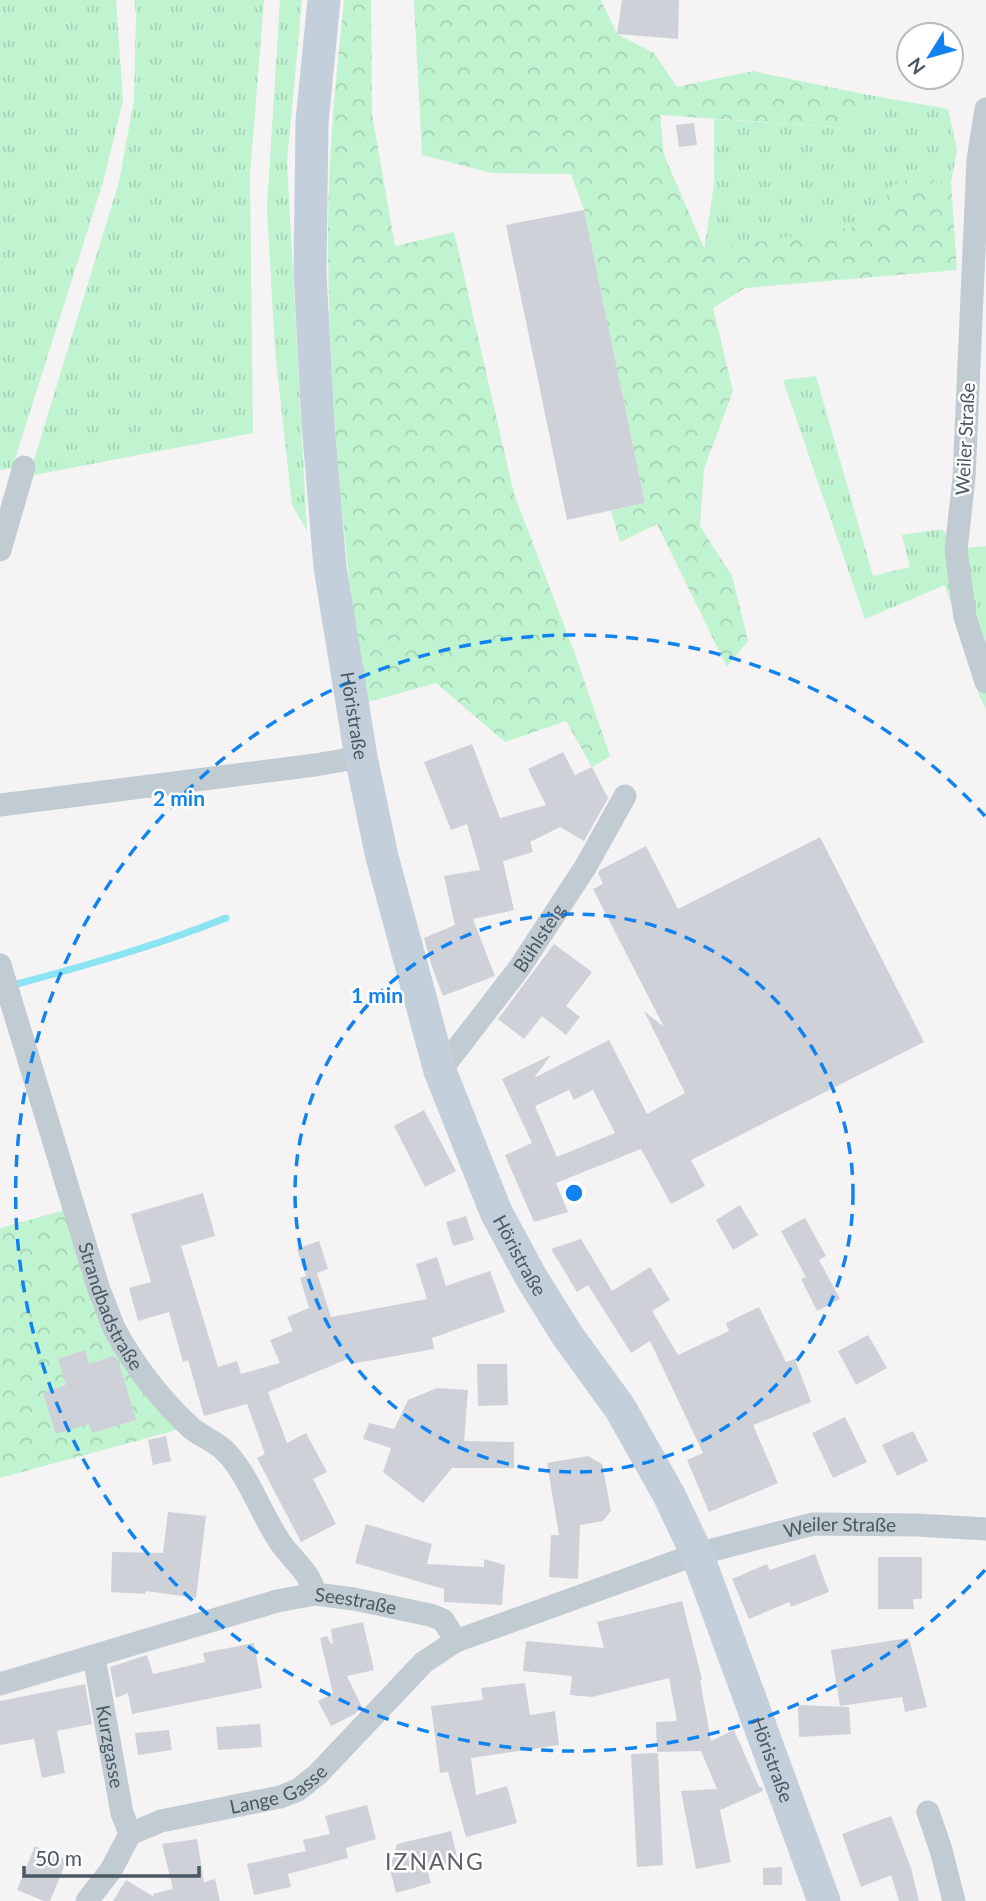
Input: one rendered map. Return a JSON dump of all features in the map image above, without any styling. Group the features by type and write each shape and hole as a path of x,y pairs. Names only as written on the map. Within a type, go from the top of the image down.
{"main road":[{"name":"Höristraße","path":"324,0 312,122 310,273 318,424 330,566 361,757 382,858 440,1071 496,1212 567,1335 620,1408 670,1495 697,1554 824,1901"}],"street":[{"name":"Weiler Straße","path":"986,109 978,160 964,478 956,550 965,617 986,682"},
{"path":"0,550 24,467"},
{"path":"0,805 361,757"},
{"name":"Bühlsteig","path":"440,1071 520,967 586,866 625,796"},
{"name":"Strandbadstraße","path":"0,965 99,1290 116,1330 137,1364 167,1402 191,1427 225,1451 247,1483 264,1518 282,1546 313,1583 315,1594"},
{"name":"Weiler Straße","path":"697,1554 813,1524 918,1525 986,1530"},
{"path":"457,1641 697,1554"},
{"name":"Seestraße","path":"0,1684 277,1601 315,1594 430,1615 443,1620 457,1641"},
{"name":"Lange Gasse","path":"130,1834 161,1821 280,1797 298,1790 344,1748 424,1662 457,1641"},
{"name":"Kurzgasse","path":"94,1657 122,1812 130,1834"},
{"path":"928,1812 954,1901"},
{"path":"87,1901 111,1870 130,1834"}],"green space":[{"path":"0,0 116,0 123,101 103,182 12,468 0,470"},
{"path":"134,0 264,0 250,175 253,433 29,476 119,182 134,100"},
{"path":"280,0 302,0 287,162 307,531 292,505 275,350 267,207"},
{"path":"344,0 371,0 372,114 395,246 454,232 514,494 575,654 610,756 592,767 566,721 505,742 436,683 365,703 338,468 329,292 329,175"},
{"path":"414,0 601,0 617,34 654,53 677,87 753,71 863,94 851,128 660,115 664,155 705,250 865,225 898,180 951,183 957,270 745,288 713,308 733,391 704,469 700,526 732,576 748,641 727,667 657,524 620,542 611,511 645,503 584,210 571,174 492,173 422,155"},
{"path":"863,94 948,109 957,150 951,183 898,180 865,225 704,251 714,184 714,119 850,128"},
{"path":"816,376 873,576 910,567 902,535 942,529 956,549 986,546 986,709 979,695 945,585 865,619 783,380"},
{"path":"65,1210 93,1298 184,1428 0,1478 0,1228"}],"building":[{"path":"622,0 679,0 678,39 617,34"},
{"path":"694,123 697,145 679,147 676,125"},
{"path":"584,210 645,503 567,520 506,225"},
{"path":"472,744 500,818 546,805 528,769 563,752 575,775 592,767 608,798 584,841 560,827 530,842 533,852 503,861 514,910 473,919 495,976 443,996 424,938 455,925 444,876 480,870 467,824 451,830 424,762"},
{"path":"820,837 924,1042 691,1160 705,1186 671,1204 641,1149 556,1183 568,1212 534,1222 505,1155 532,1143 502,1079 551,1055 534,1078 609,1040 647,1114 685,1093 644,1011 664,1027 593,889 603,884 598,873 646,846 678,909","holes":["569,1090 574,1100 593,1090 615,1133 557,1157 535,1106"]},
{"path":"554,944 592,972 566,1006 580,1017 566,1035 542,1016 524,1039 498,1019"},
{"path":"424,1110 456,1171 425,1187 394,1126"},
{"path":"203,1193 215,1236 181,1246 218,1367 237,1361 241,1374 280,1363 270,1340 293,1331 287,1317 309,1308 300,1278 306,1276 297,1249 319,1241 328,1269 317,1273 331,1317 427,1299 416,1264 437,1257 446,1286 490,1271 505,1312 432,1338 434,1349 351,1364 350,1358 268,1392 287,1443 306,1433 327,1472 313,1479 336,1524 301,1542 257,1458 265,1454 247,1404 204,1416 188,1360 183,1362 169,1312 138,1321 129,1288 151,1282 131,1214"},
{"path":"740,1205 758,1235 733,1250 716,1220"},
{"path":"466,1216 474,1240 453,1246 446,1222"},
{"path":"805,1218 826,1256 819,1260 840,1299 817,1311 801,1279 806,1277 781,1231"},
{"path":"581,1239 612,1291 650,1267 670,1300 652,1311 678,1355 729,1331 726,1323 759,1307 786,1362 795,1359 811,1402 753,1425 778,1483 709,1512 687,1460 703,1453 650,1341 631,1353 588,1285 577,1292 551,1249"},
{"path":"868,1335 887,1368 856,1385 838,1351"},
{"path":"85,1350 89,1364 114,1356 119,1363 136,1420 92,1433 89,1424 56,1434 43,1393 66,1385 58,1359"},
{"path":"477,1364 507,1364 508,1405 478,1406"},
{"path":"437,1388 468,1390 464,1441 514,1442 514,1468 452,1468 423,1503 383,1472 391,1448 363,1439 369,1423 394,1429 408,1400"},
{"path":"845,1417 867,1462 833,1478 812,1433"},
{"path":"913,1431 928,1461 897,1476 882,1445"},
{"path":"166,1436 171,1461 153,1465 148,1440"},
{"path":"588,1456 602,1464 611,1511 603,1521 580,1525 578,1579 549,1577 551,1535 559,1535 547,1463"},
{"path":"168,1512 206,1516 196,1598 146,1591 145,1594 111,1592 112,1552 163,1553"},
{"path":"366,1524 432,1544 427,1564 484,1567 484,1559 505,1565 502,1605 444,1602 444,1589 355,1563"},
{"path":"815,1554 829,1592 791,1607 789,1602 749,1619 732,1579 767,1564 770,1570"},
{"path":"878,1557 922,1557 922,1599 913,1599 914,1609 878,1609"},
{"path":"682,1601 702,1679 700,1680 711,1741 734,1730 763,1791 720,1810 731,1862 696,1869 681,1791 717,1789 701,1751 657,1752 656,1722 677,1721 669,1678 592,1697 570,1695 572,1676 523,1671 526,1641 604,1648 597,1622"},
{"path":"363,1622 374,1670 347,1676 362,1707 355,1714 331,1726 318,1701 333,1694 320,1638 327,1636 331,1644 331,1629"},
{"path":"909,1638 927,1707 905,1712 902,1697 840,1706 831,1650"},
{"path":"254,1643 262,1688 132,1714 128,1693 116,1698 110,1667 147,1655 153,1674 205,1662 203,1653"},
{"path":"525,1683 530,1715 555,1711 559,1745 471,1758 476,1795 507,1786 517,1823 466,1837 448,1772 440,1773 431,1706 483,1700 481,1688"},
{"path":"85,1684 92,1724 57,1731 65,1773 42,1778 34,1739 0,1745 0,1701"},
{"path":"798,1705 849,1707 851,1734 799,1737"},
{"path":"260,1724 262,1747 218,1750 216,1727"},
{"path":"169,1730 172,1750 138,1755 135,1733"},
{"path":"658,1753 663,1865 637,1867 631,1754"},
{"path":"367,1805 376,1839 346,1848 348,1858 288,1874 291,1887 254,1895 247,1864 306,1851 303,1840 330,1834 325,1816"},
{"path":"891,1816 911,1868 919,1901 899,1901 891,1875 861,1887 842,1834"},
{"path":"451,1831 458,1861 427,1869 431,1883 396,1893 390,1869 397,1844"},
{"path":"197,1839 204,1882 215,1879 220,1901 113,1901 126,1880 154,1897 153,1894 173,1889 162,1844"},
{"path":"35,1846 67,1860 50,1901 17,1890"},
{"path":"782,1867 782,1885 763,1885 763,1868"}],"waterway":[{"path":"17,984 123,954 226,918"}],"district":[{"name":"IZNANG","path":"435,1862"}]}
